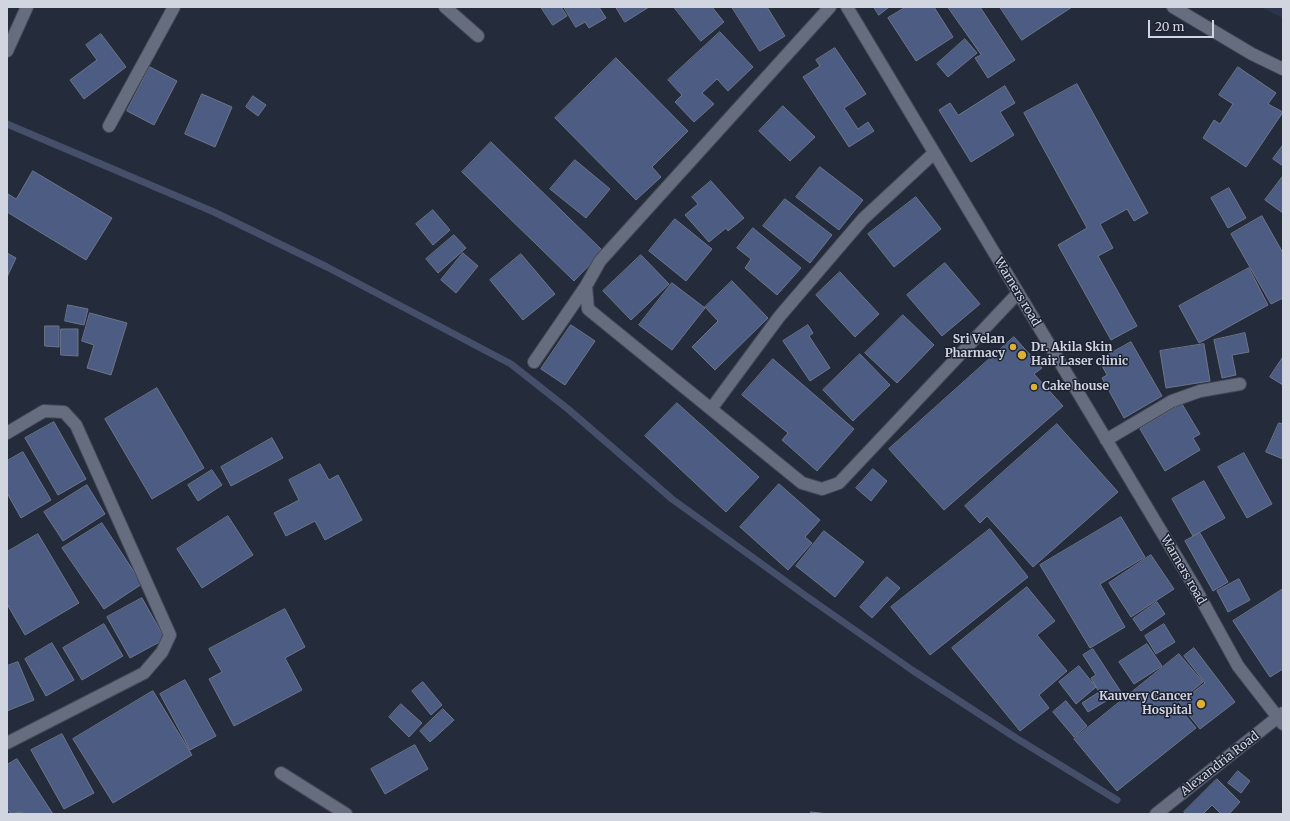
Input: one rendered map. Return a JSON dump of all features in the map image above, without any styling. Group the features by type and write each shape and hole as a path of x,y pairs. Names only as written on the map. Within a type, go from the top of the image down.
{"street":[{"path":"7,51 27,7"},
{"path":"109,126 174,7"},
{"path":"445,7 478,36"},
{"path":"534,362 586,286 600,261 830,7"},
{"name":"Warners road","path":"847,7 1194,586 1238,666 1282,718"},
{"path":"1173,7 1252,54 1283,69"},
{"path":"711,409 779,317 863,219 934,153"},
{"path":"586,286 588,308 802,483 822,489 839,483 1018,293"},
{"path":"1106,440 1172,401 1200,391 1240,384"},
{"path":"7,433 44,411 64,412 76,425 170,635 162,652 144,674 7,743"},
{"name":"Alexandria Road","path":"1156,814 1282,718"},
{"path":"281,773 346,814"}],"shaded area":[{"path":"1260,7 1283,7 1283,18"}],"building":[{"path":"541,7 561,7 567,16 553,25"},
{"path":"564,7 599,7 606,18 589,28 585,22 576,27"},
{"path":"616,7 649,7 625,22"},
{"path":"674,7 712,7 724,22 701,41"},
{"path":"732,7 767,7 785,36 760,51"},
{"path":"874,7 889,7 879,15"},
{"path":"906,7 934,7 953,37 916,61 888,18"},
{"path":"948,7 980,7 1015,60 988,78 975,58 981,55"},
{"path":"1000,7 1072,7 1022,40"},
{"path":"720,32 753,67 728,91 717,79 702,93 714,104 694,122 675,102 682,95 668,80"},
{"path":"101,34 126,67 84,99 70,80 97,60 86,45"},
{"path":"965,39 977,53 948,77 937,64"},
{"path":"835,48 866,94 844,108 858,129 868,122 874,131 849,147 803,77 820,66 816,60"},
{"path":"616,58 688,131 652,167 661,177 636,200 555,118"},
{"path":"150,67 177,81 154,125 127,111"},
{"path":"1238,67 1276,93 1268,104 1283,112 1246,167 1203,138 1214,120 1220,124 1233,104 1219,95"},
{"path":"1077,84 1148,213 1134,221 1127,209 1100,224 1113,248 1098,256 1137,326 1111,340 1058,245 1087,228 1024,113"},
{"path":"1005,86 1015,103 1000,112 1014,135 971,162 939,110 950,103 958,115"},
{"path":"202,94 232,107 215,147 185,134"},
{"path":"253,96 266,105 258,116 246,107"},
{"path":"783,106 815,137 790,161 759,131"},
{"path":"491,142 603,251 574,281 462,172"},
{"path":"1283,145 1283,166 1273,159"},
{"path":"575,160 610,189 586,218 550,189"},
{"path":"820,167 863,200 839,230 796,197"},
{"path":"33,171 112,218 86,260 7,212 8,194 16,199"},
{"path":"1283,176 1283,213 1265,200"},
{"path":"711,181 744,218 728,231 726,228 709,242 685,215 698,204 692,197"},
{"path":"1229,188 1246,218 1228,228 1211,198"},
{"path":"916,197 941,229 894,267 868,234"},
{"path":"785,199 832,235 810,263 763,226"},
{"path":"433,210 450,230 433,245 416,224"},
{"path":"1262,216 1283,253 1283,298 1271,304 1231,234"},
{"path":"675,219 712,249 686,281 649,251"},
{"path":"753,228 801,268 777,295 745,268 751,259 737,248"},
{"path":"454,235 466,248 438,273 426,259"},
{"path":"7,253 16,258 7,277"},
{"path":"463,253 478,266 456,293 441,280"},
{"path":"521,254 555,294 523,320 490,280"},
{"path":"641,255 669,284 631,320 603,291"},
{"path":"945,263 980,304 942,336 907,295"},
{"path":"1249,268 1268,305 1199,343 1179,306"},
{"path":"840,272 879,314 855,337 816,295"},
{"path":"732,281 768,318 715,370 692,347 718,321 705,307"},
{"path":"672,283 705,308 672,350 639,325"},
{"path":"68,305 88,309 84,325 65,321"},
{"path":"90,313 127,323 111,375 87,368 94,345 82,341"},
{"path":"903,315 934,345 897,383 865,353"},
{"path":"571,325 595,341 565,385 541,369"},
{"path":"808,325 813,333 809,336 830,368 810,381 783,341"},
{"path":"45,326 59,326 59,347 45,346"},
{"path":"61,329 78,329 78,356 61,355"},
{"path":"1245,333 1249,352 1232,355 1236,375 1222,378 1214,340"},
{"path":"1014,337 1042,368 1034,374 1063,406 944,510 889,449"},
{"path":"1131,342 1162,396 1124,418 1102,378 1107,375 1099,360"},
{"path":"1204,344 1210,381 1166,388 1160,351"},
{"path":"860,354 890,385 853,421 823,390"},
{"path":"1283,357 1283,385 1270,377"},
{"path":"773,359 854,429 817,471 782,440 788,433 742,395"},
{"path":"157,388 204,468 152,499 105,419"},
{"path":"677,403 759,477 726,512 645,436"},
{"path":"1182,404 1200,434 1193,438 1200,450 1165,471 1140,429"},
{"path":"54,422 86,479 58,495 25,438"},
{"path":"1279,423 1283,424 1283,459 1266,452"},
{"path":"1057,424 1118,492 1033,567 987,516 980,523 965,506"},
{"path":"272,438 283,458 231,486 221,467"},
{"path":"23,452 51,500 21,518 7,493 7,461"},
{"path":"1244,453 1272,504 1247,518 1218,467"},
{"path":"320,464 329,480 338,475 362,520 325,540 315,521 286,536 274,513 299,500 289,480"},
{"path":"873,469 887,481 871,501 856,488"},
{"path":"212,470 222,485 198,501 188,485"},
{"path":"1204,481 1225,518 1193,536 1172,499"},
{"path":"779,484 820,520 805,537 812,543 788,570 740,527"},
{"path":"87,485 105,514 63,541 44,512"},
{"path":"228,516 253,555 202,588 177,549"},
{"path":"1121,517 1145,557 1100,584 1125,627 1090,648 1040,565"},
{"path":"102,523 142,584 104,609 62,548"},
{"path":"990,529 1028,577 930,655 891,607"},
{"path":"824,531 864,562 835,597 796,566"},
{"path":"1200,533 1228,582 1213,591 1185,541"},
{"path":"38,534 79,603 25,635 7,604 7,552"},
{"path":"1151,555 1174,589 1131,617 1109,583"},
{"path":"887,577 900,588 872,618 860,607"},
{"path":"1239,579 1250,600 1228,612 1217,591"},
{"path":"1027,587 1055,621 1037,635 1067,671 1039,695 1049,708 1020,731 952,648"},
{"path":"1283,589 1283,669 1270,677 1233,621"},
{"path":"142,598 165,639 130,658 107,617"},
{"path":"1157,602 1165,614 1141,631 1133,619"},
{"path":"285,609 305,647 285,658 302,690 234,726 209,679 222,672 209,649"},
{"path":"104,624 123,656 82,680 63,648"},
{"path":"1164,624 1175,642 1156,654 1145,636"},
{"path":"52,643 74,680 46,696 25,659"},
{"path":"1147,644 1162,666 1134,684 1119,662"},
{"path":"1194,648 1235,702 1200,729 1179,703 1205,683 1184,656"},
{"path":"1093,649 1121,692 1088,712 1082,703 1099,692 1091,678 1096,675 1083,655"},
{"path":"1179,654 1203,682 1176,704 1196,728 1117,791 1074,739"},
{"path":"18,662 34,700 7,711 7,666"},
{"path":"1079,666 1096,687 1076,704 1059,682"},
{"path":"185,680 216,736 190,750 160,694"},
{"path":"423,682 442,705 431,715 412,691"},
{"path":"153,691 192,755 113,803 73,739"},
{"path":"1066,701 1087,726 1074,737 1053,712"},
{"path":"401,704 422,723 409,737 389,717"},
{"path":"443,709 454,720 430,742 420,731"},
{"path":"62,734 94,793 64,809 31,750"},
{"path":"415,745 428,769 385,794 371,769"},
{"path":"17,759 53,814 23,814 22,812 11,814 7,809 7,765"},
{"path":"1238,771 1250,781 1241,793 1228,783"},
{"path":"1217,779 1240,802 1229,814 1221,814 1212,805 1203,814 1186,814 1184,812"},
{"path":"811,812 829,814 811,814"}],"waterway":[{"path":"7,124 214,212 327,267 511,364 568,409 672,499 806,596 912,670 1016,738 1117,800"}],"place":[{"name":"Sri Velan Pharmacy","path":"1013,347"},
{"name":"Dr. Akila Skin Hair Laser clinic","path":"1022,355"},
{"name":"Cake house","path":"1034,387"},
{"name":"Kauvery Cancer Hospital","path":"1201,704"}]}
